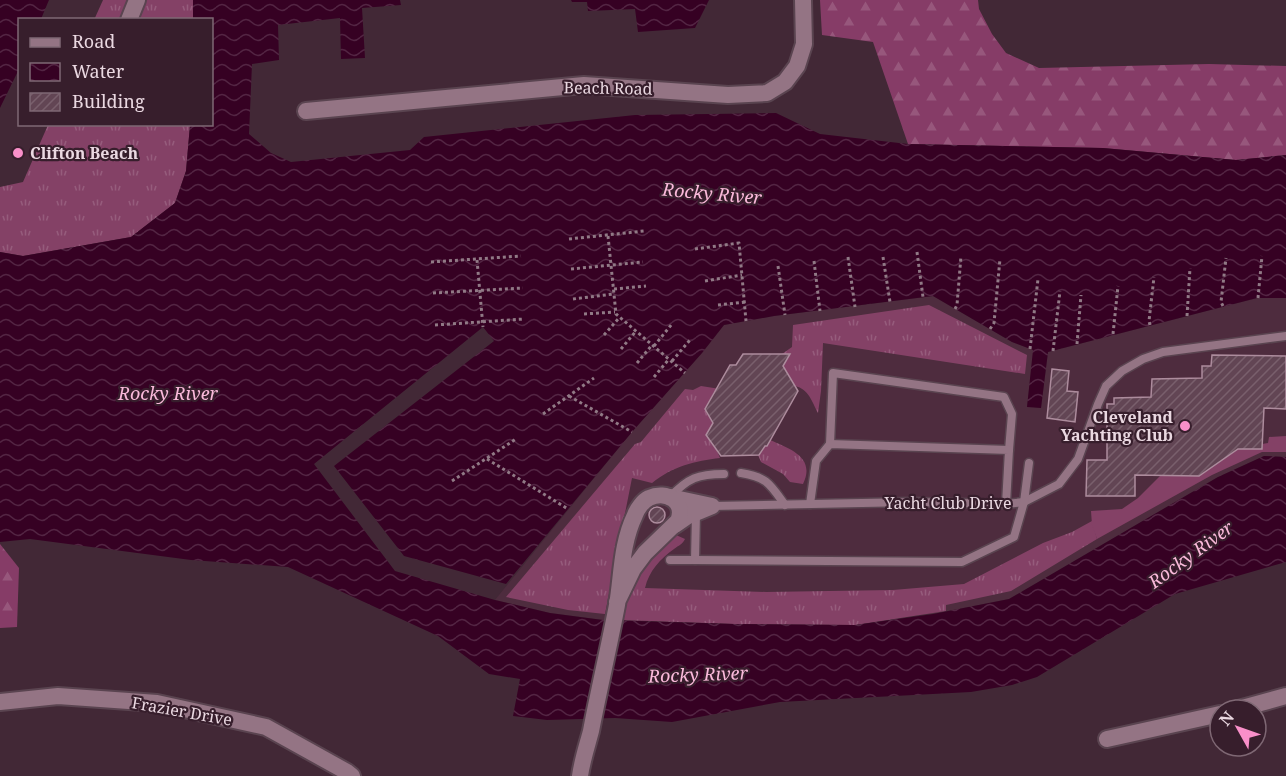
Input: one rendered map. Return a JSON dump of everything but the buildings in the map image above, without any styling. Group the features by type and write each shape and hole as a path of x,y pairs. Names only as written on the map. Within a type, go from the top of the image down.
{"street":[{"path":"130,18 137,0"},
{"name":"Beach Road","path":"306,111 584,85 728,95 767,93 785,82 797,66 804,44 803,0"},
{"name":"Yacht Club Drive","path":"580,776 617,602 622,558 635,515 649,498 660,496 670,497 704,509"},
{"path":"670,497 677,501 680,507 680,515 672,528"},
{"name":"Yacht Club Drive","path":"617,602 633,569 645,553 688,516 704,509"},
{"name":"Frazier Drive","path":"0,702 58,696 157,703 266,727 352,776"},
{"path":"1268,701 1286,696"},
{"path":"1107,739 1208,717"}],"lane":[{"name":"Yacht Club Drive","path":"704,509 810,504 1006,504 1024,502 1059,484 1078,459 1106,386 1122,371 1143,359 1163,352 1286,336"},
{"path":"810,504 816,461 830,444 833,373 1004,397 1012,414 1006,504"},
{"path":"830,444 1009,450"},
{"path":"670,560 962,562 1014,537 1024,502 1029,463"},
{"path":"741,473 757,475 770,482 784,505"},
{"path":"670,497 683,483 695,476 724,474"},
{"path":"695,560 704,509"}],"path":[{"path":"569,239 644,231"},
{"path":"608,236 616,312 685,373"},
{"path":"695,249 739,243 746,321"},
{"path":"917,252 923,297"},
{"path":"431,262 521,256"},
{"path":"955,309 961,256"},
{"path":"1258,298 1262,256"},
{"path":"848,257 855,307"},
{"path":"884,257 890,302"},
{"path":"1223,306 1221,302 1226,258"},
{"path":"477,259 483,324"},
{"path":"990,329 994,323 1000,259"},
{"path":"814,261 820,311"},
{"path":"571,269 643,262"},
{"path":"778,266 785,315"},
{"path":"1187,316 1185,312 1190,267"},
{"path":"705,281 743,275"},
{"path":"1150,326 1154,277"},
{"path":"1030,349 1038,279"},
{"path":"614,289 646,286"},
{"path":"1113,334 1118,286"},
{"path":"433,293 523,288"},
{"path":"1053,351 1060,291"},
{"path":"573,299 614,294"},
{"path":"1077,344 1081,295"},
{"path":"718,305 746,302"},
{"path":"584,314 616,312"},
{"path":"604,335 619,317"},
{"path":"435,325 483,324 524,319"},
{"path":"637,363 672,324"},
{"path":"621,349 636,331"},
{"path":"654,377 690,340"},
{"path":"543,414 594,378"},
{"path":"569,396 632,432"},
{"path":"452,481 516,439"},
{"path":"487,459 568,509"}],"shaded area":[{"path":"933,296 1012,342 1034,350 1027,406 1041,408 1048,352 1257,298 1286,298 1286,457 1264,456 1218,477 1009,599 933,614 735,624 603,620 550,613 495,600 630,434 724,325 774,316"}],"green space":[{"path":"103,0 193,0 193,18 95,18"},
{"path":"820,0 978,0 979,9 992,34 1006,53 1039,68 1209,64 1286,66 1286,155 1236,160 1103,148 908,144 873,42 822,35"},
{"path":"48,126 190,126 186,171 175,203 131,237 23,256 0,252 0,187 23,182"},
{"path":"929,305 1027,355 1025,374 823,343 818,413 810,396 795,386 783,366 786,361 782,354 792,347 793,325"},
{"path":"701,386 720,389 714,392 705,409 713,423 707,435 720,458 684,465 652,483 632,478 605,614 568,610 506,597 635,444 641,442 685,389 693,390"},
{"path":"1286,436 1286,452 1262,452 1212,475 1097,539 1092,525 1091,511 1122,509 1138,498 1160,476 1199,476 1238,449 1262,449 1262,444 1268,443 1269,437"},
{"path":"770,440 793,451 804,461 806,475 803,484 790,482 783,474 761,462 758,455"},
{"path":"1092,521 1097,539 1011,591 946,605 946,611 855,625 622,620 638,571 653,552 676,535 685,539 656,566 645,588 766,592 893,590 964,584 1043,543 1072,532"},
{"path":"0,544 19,568 17,627 0,628"}],"water":[{"path":"0,0 49,0 41,18 18,18 18,71 0,108"},
{"name":"Rocky River","path":"193,0 400,0 401,5 362,8 365,58 341,59 340,18 278,25 279,60 252,64 249,134 271,153 291,162 410,150 424,137 635,115 776,113 820,134 908,144 1103,148 1236,160 1286,155 1286,298 1257,298 1048,352 1041,408 1027,407 1033,350 1012,342 933,296 774,316 724,325 506,584 404,556 334,466 494,341 483,327 314,464 395,571 495,600 550,613 603,620 855,625 933,614 1009,599 1218,477 1264,456 1286,457 1286,562 1175,594 1037,677 1012,685 971,692 780,702 672,722 615,718 547,720 513,716 520,679 489,674 438,636 288,567 191,560 30,539 0,542 0,252 23,256 131,237 175,203 186,171 190,126 213,126 213,18 193,18"},
{"path":"571,0 709,0 695,28 638,32 635,9 588,11 587,2 572,2"}],"place":[{"name":"Clifton Beach","path":"18,153"},
{"name":"Cleveland Yachting Club","path":"1185,426"}]}
